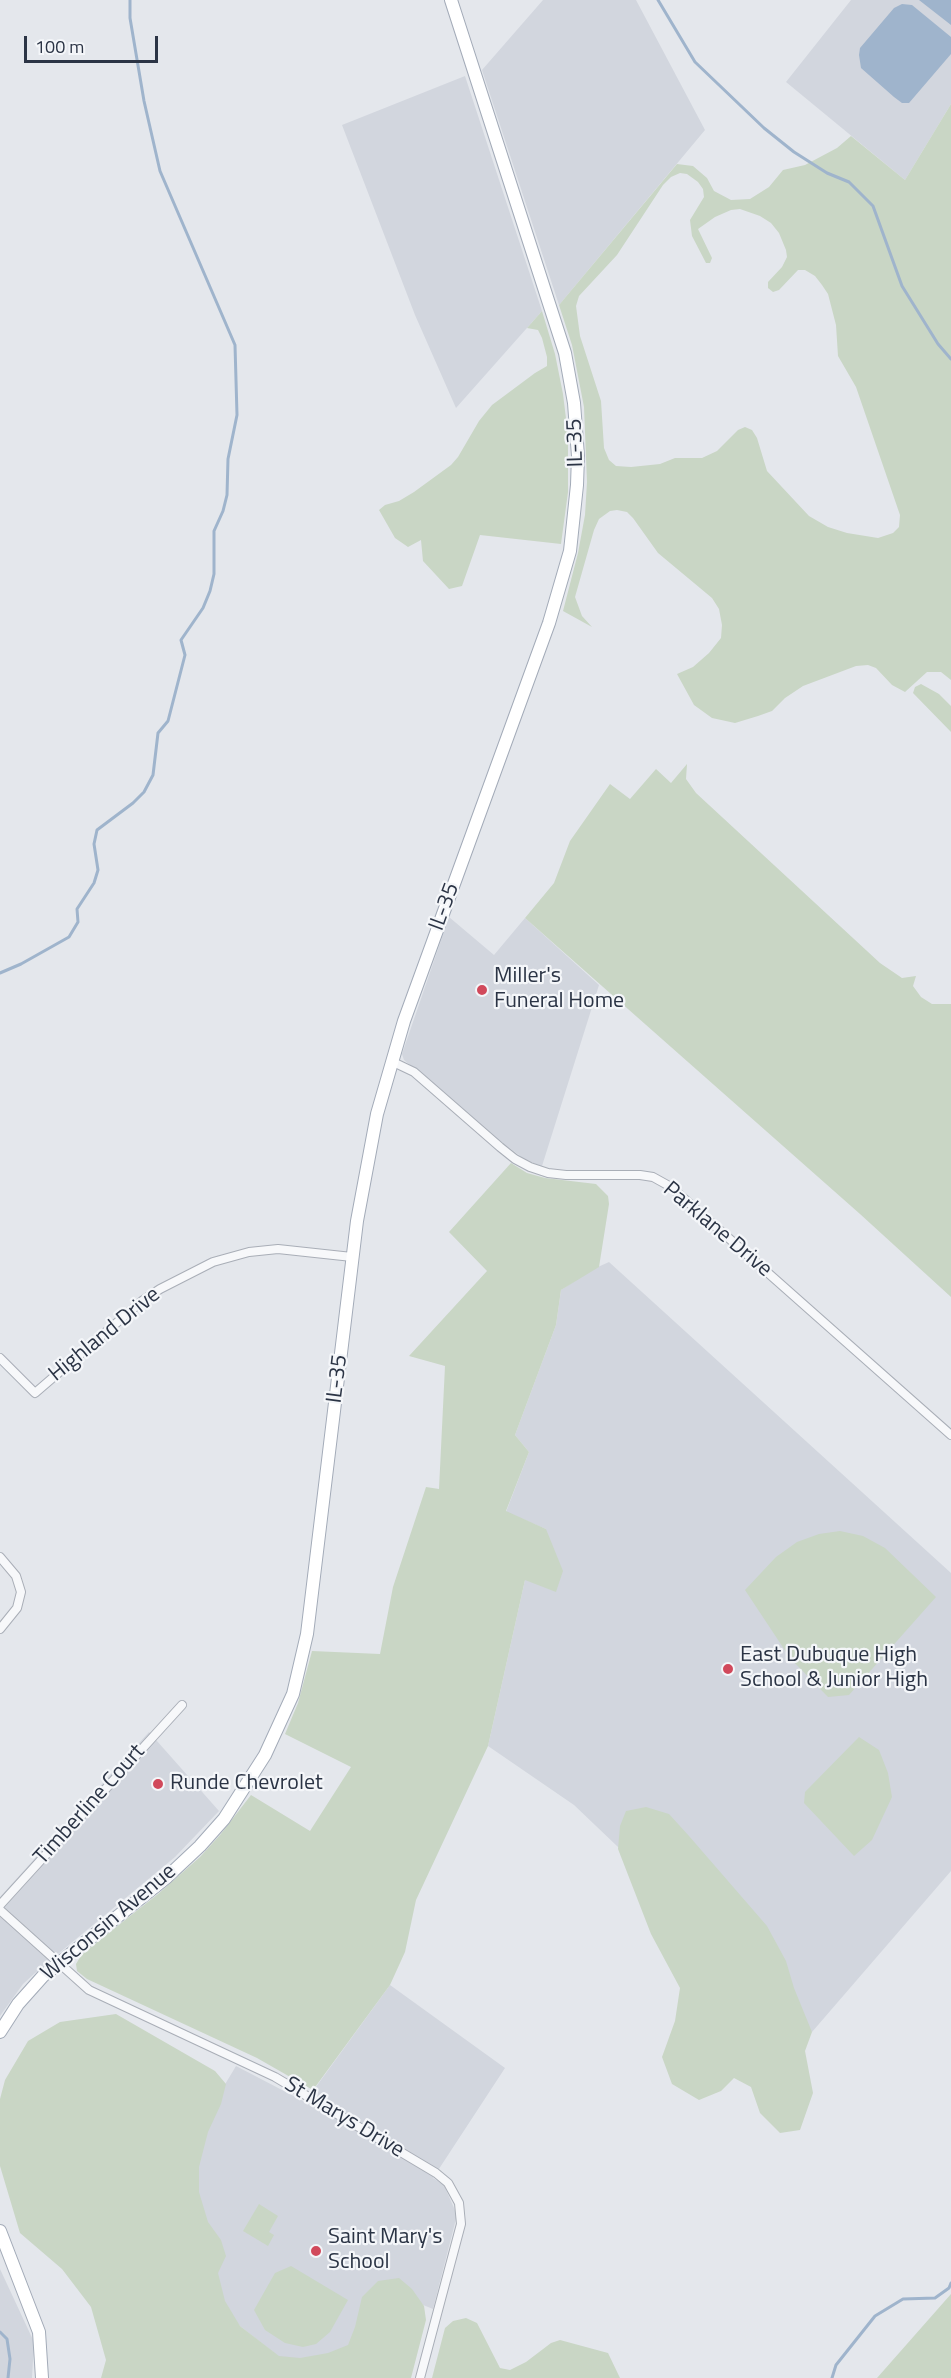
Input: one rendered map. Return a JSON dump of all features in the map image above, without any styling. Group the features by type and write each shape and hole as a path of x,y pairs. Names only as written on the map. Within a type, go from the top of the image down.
{"main road":[{"name":"IL-35","path":"224,1819 265,1755 283,1719 301,1665 314,1587 352,1257 370,1148 391,1061 557,602 570,551 578,485 574,404 565,353 451,0"},
{"name":"Wisconsin Avenue","path":"0,2032 30,1990 58,1964 167,1877 200,1846 224,1819"},
{"path":"0,2231 39,2332 42,2378"}],"street":[{"name":"Parklane Drive","path":"391,1061 414,1072 500,1147 530,1167 548,1173 566,1175 640,1175 653,1177 671,1187 951,1435"},
{"name":"Highland Drive","path":"0,1358 35,1393 142,1301 160,1289 213,1263 249,1252 278,1249 352,1257"},
{"path":"0,1557 16,1576 21,1592 17,1608 0,1629"},
{"name":"Timberline Court","path":"0,1908 182,1704"},
{"name":"St Marys Drive","path":"0,1908 58,1964 89,1990 275,2077 436,2173 448,2183 459,2203 460,2224 420,2378"}],"shaded area":[{"path":"543,0 636,0 705,130 559,305 482,70"},
{"path":"851,0 951,0 951,104 905,180 786,82"},
{"path":"465,76 542,311 456,408 415,315 342,125"},
{"path":"449,917 494,955 525,918 599,985 542,1166 527,1161 500,1141 404,1060 402,1054"},
{"name":"East Dubuque High School & Junior High","path":"609,1262 951,1573 951,1871 812,2032 574,1805 488,1746 525,1580 546,1529 506,1512 529,1452 515,1435 556,1325 561,1290 589,1271"},
{"name":"Runde Chevrolet","path":"149,1732 219,1811 175,1857 23,1984 0,2016 0,1897"},
{"name":"Saint Mary's School","path":"390,1985 505,2068 433,2178 444,2185 457,2215 433,2309 386,2290 359,2360 298,2372 192,2288 169,2178 236,2066 305,2102"},
{"path":"0,2269 34,2342 32,2378 0,2378"}],"green space":[{"path":"951,104 951,680 941,672 927,672 905,692 892,685 876,668 868,665 856,666 803,686 785,698 772,711 735,723 712,718 694,705 677,674 693,667 721,638 722,625 719,609 712,598 658,553 627,512 610,511 599,519 594,530 575,597 582,616 592,627 563,611 578,553 585,515 587,482 584,407 572,345 559,305 677,164 693,166 707,178 714,191 731,200 750,199 769,187 783,170 805,165 837,148 851,136 905,180","holes":["680,173 687,174 703,189 704,197 690,220 692,236 706,263 710,263 712,258 698,229 715,217 740,209 760,216 771,223 779,233 786,250 787,257 782,267 768,282 768,288 773,292 779,290 798,270 805,270 815,276 828,294 836,325 838,356 856,387 900,515 899,527 893,533 878,538 847,533 828,527 809,516 767,471 757,438 752,430 745,427 738,430 717,451 702,458 675,458 660,464 631,467 616,466 609,460 604,448 601,401 580,336 576,306 579,296 617,255 663,185 671,177"]},
{"path":"542,311 555,354 568,435 568,492 561,544 480,535 462,586 449,589 423,561 421,540 408,547 395,538 379,510 414,492 451,465 492,405 547,366 547,357 538,330 527,328"},
{"path":"921,684 939,694 951,706 951,732 913,693 915,687"},
{"path":"687,764 686,779 696,793 880,963 902,978 916,976 913,986 921,997 932,1004 951,1004 951,1297 525,918 554,883 570,841 610,784 630,799 656,769 671,783"},
{"path":"511,1163 527,1173 545,1178 596,1184 608,1196 609,1204 599,1267 561,1290 556,1325 515,1435 529,1452 506,1511 546,1529 563,1571 556,1592 525,1580 488,1746 416,1900 405,1952 390,1985 313,2090 257,2058 87,1979 77,1971 76,1964 82,1954 158,1894 200,1857 251,1795 310,1831 351,1767 285,1734 298,1703 312,1651 380,1654 393,1587 426,1487 439,1489 445,1366 409,1356 487,1271 449,1232"},
{"path":"840,1531 863,1536 885,1548 936,1597 849,1695 828,1697 790,1658 745,1590 776,1557 797,1542 819,1534"},
{"path":"859,1737 879,1750 888,1773 892,1797 872,1840 854,1856 804,1803 805,1792"},
{"path":"646,1807 669,1814 689,1836 767,1926 786,1961 812,2032 805,2051 813,2093 800,2130 780,2133 760,2113 751,2087 734,2078 721,2091 699,2100 672,2084 662,2057 675,2021 680,1988 651,1934 618,1849 620,1826 626,1811"},
{"path":"116,2014 215,2071 226,2084 221,2104 208,2132 199,2167 199,2192 208,2222 221,2240 226,2256 218,2273 225,2301 240,2326 279,2356 300,2358 328,2353 348,2345 362,2297 378,2281 399,2278 412,2289 424,2306 426,2320 411,2378 101,2378 106,2360 91,2307 62,2269 20,2233 0,2166 0,2099 5,2080 28,2041 60,2022"},
{"path":"259,2204 278,2216 269,2232 274,2235 268,2246 243,2231"},
{"path":"291,2266 348,2300 330,2332 316,2344 303,2347 285,2343 265,2330 254,2310 275,2273"},
{"path":"951,2294 951,2378 877,2378"},
{"path":"466,2318 477,2323 500,2368 510,2370 526,2362 551,2343 560,2340 608,2353 620,2378 432,2378 445,2328 453,2321"}],"water":[{"path":"919,0 951,0 951,25"},
{"path":"902,4 912,5 951,37 951,54 909,103 902,103 861,68 859,55 860,48 894,8"}],"waterway":[{"path":"0,973 69,937 78,922 77,909 94,883 98,870 94,844 97,830 133,803 144,792 153,775 158,733 168,721 185,655 181,640 203,608 210,591 214,574 214,531 227,495 228,459 237,415 235,345 160,171 144,101 130,18 130,0"},
{"path":"658,0 695,62 764,128 794,152 827,173 849,182 873,206 902,286 938,344 951,359"},
{"path":"832,2378 836,2365 875,2316 903,2299 935,2298 949,2288 951,2283"},
{"path":"0,2332 7,2339 10,2359 8,2378"}],"place":[{"name":"Miller's Funeral Home","path":"482,990"},
{"name":"East Dubuque High School & Junior High","path":"728,1669"},
{"name":"Runde Chevrolet","path":"158,1784"},
{"name":"Saint Mary's School","path":"316,2251"}]}
